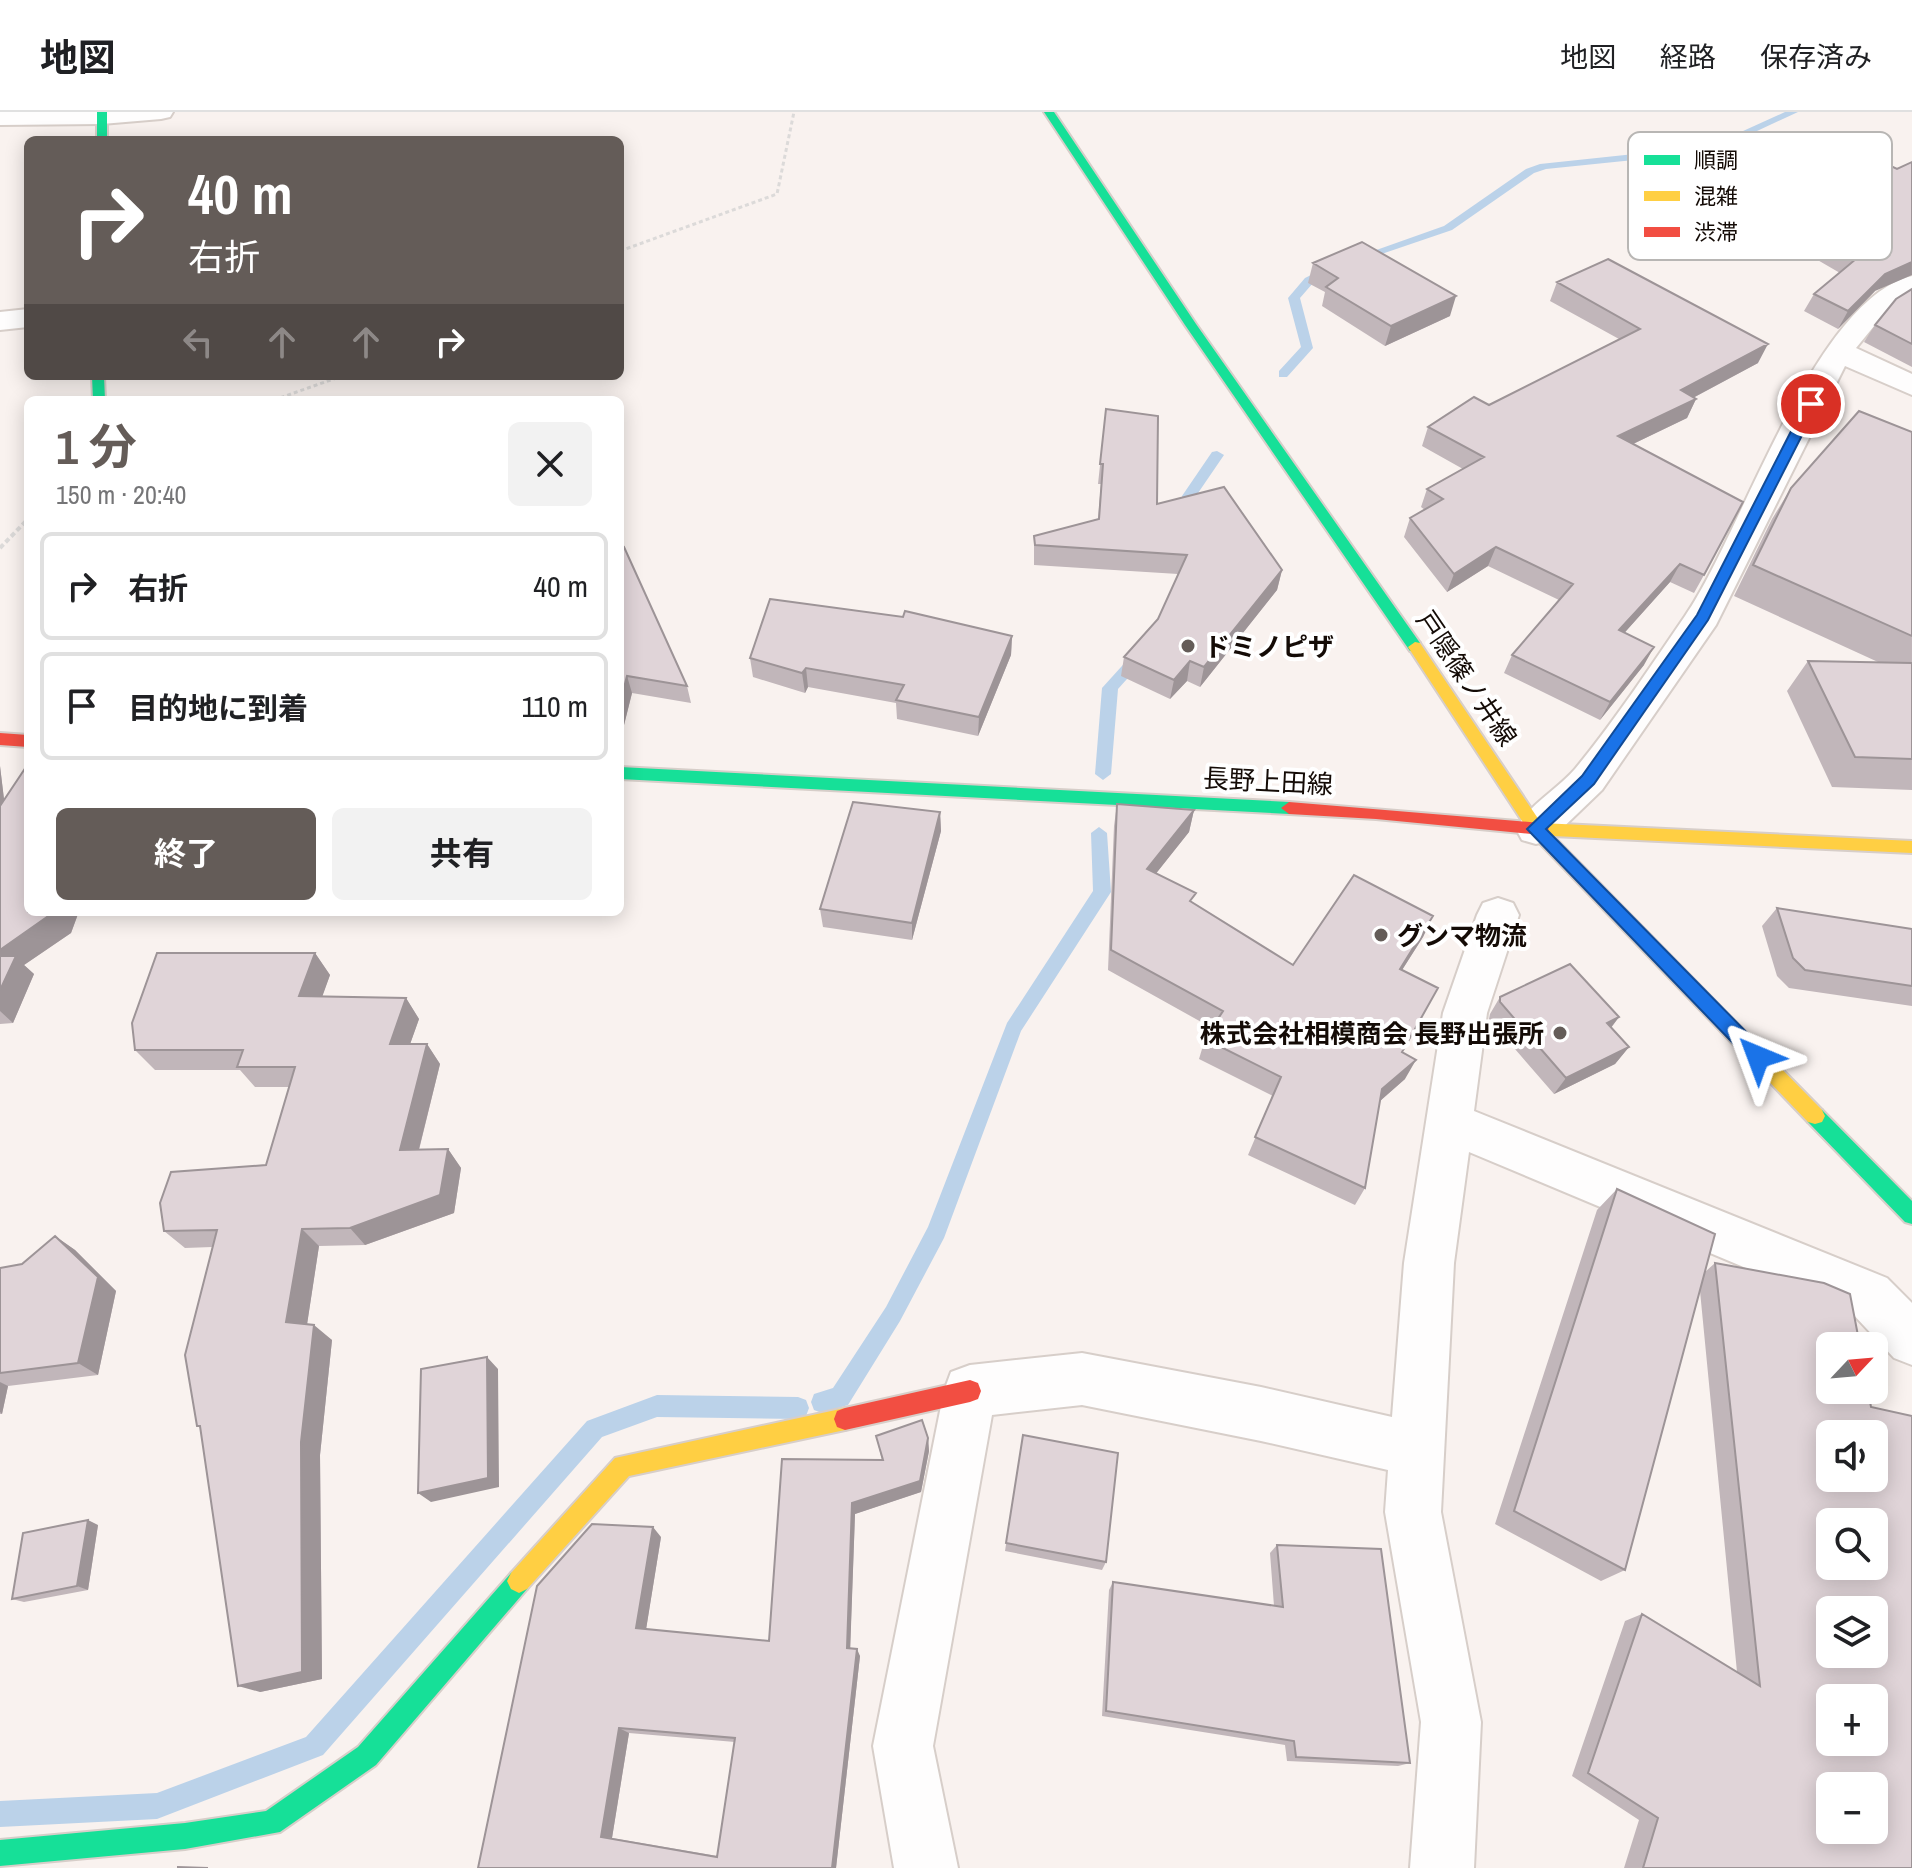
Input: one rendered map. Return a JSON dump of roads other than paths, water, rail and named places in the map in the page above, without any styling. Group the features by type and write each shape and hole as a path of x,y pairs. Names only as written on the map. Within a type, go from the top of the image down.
{"main road":[{"name":"戸隠篠ノ井線","path":"1049,112 1191,325 1451,698 1536,829 1912,1215"},
{"path":"0,739 24,741"},
{"name":"長野上田線","path":"624,773 1376,813 1536,829 1912,847"},
{"path":"0,1853 185,1836 271,1823 367,1756 563,1530 623,1466 672,1458 970,1391"}],"street":[{"path":"0,118 102,123 161,112"},
{"path":"1536,829 1588,780 1703,617 1838,351 1874,308 1912,284"},
{"path":"0,321 24,318"},
{"path":"1838,351 1912,386"},
{"path":"1442,1868 1451,1722 1413,1512 1416,1450 1429,1263 1465,1013 1498,915"},
{"path":"1449,1122 1869,1295 1912,1340"},
{"path":"926,1868 903,1746 970,1391 1082,1379 1261,1414 1416,1450"}],"waterway":[{"path":"1749,132 1793,112"},
{"path":"1357,259 1448,228 1530,171 1544,166 1628,158"},
{"path":"1283,374 1307,348 1294,298 1309,280 1329,269"},
{"path":"1187,519 1189,496 1217,455"},
{"path":"1103,774 1110,688 1136,660"},
{"path":"822,1402 840,1397 893,1314 937,1231 1013,1028 1102,892 1099,833"},
{"path":"0,1814 157,1806 314,1746 595,1429 657,1406 798,1408"}],"place":[{"name":"ドミノピザ","path":"1188,646"},
{"name":"グンマ物流","path":"1381,935"},
{"name":"株式会社相模商会 長野出張所","path":"1560,1033"}]}
